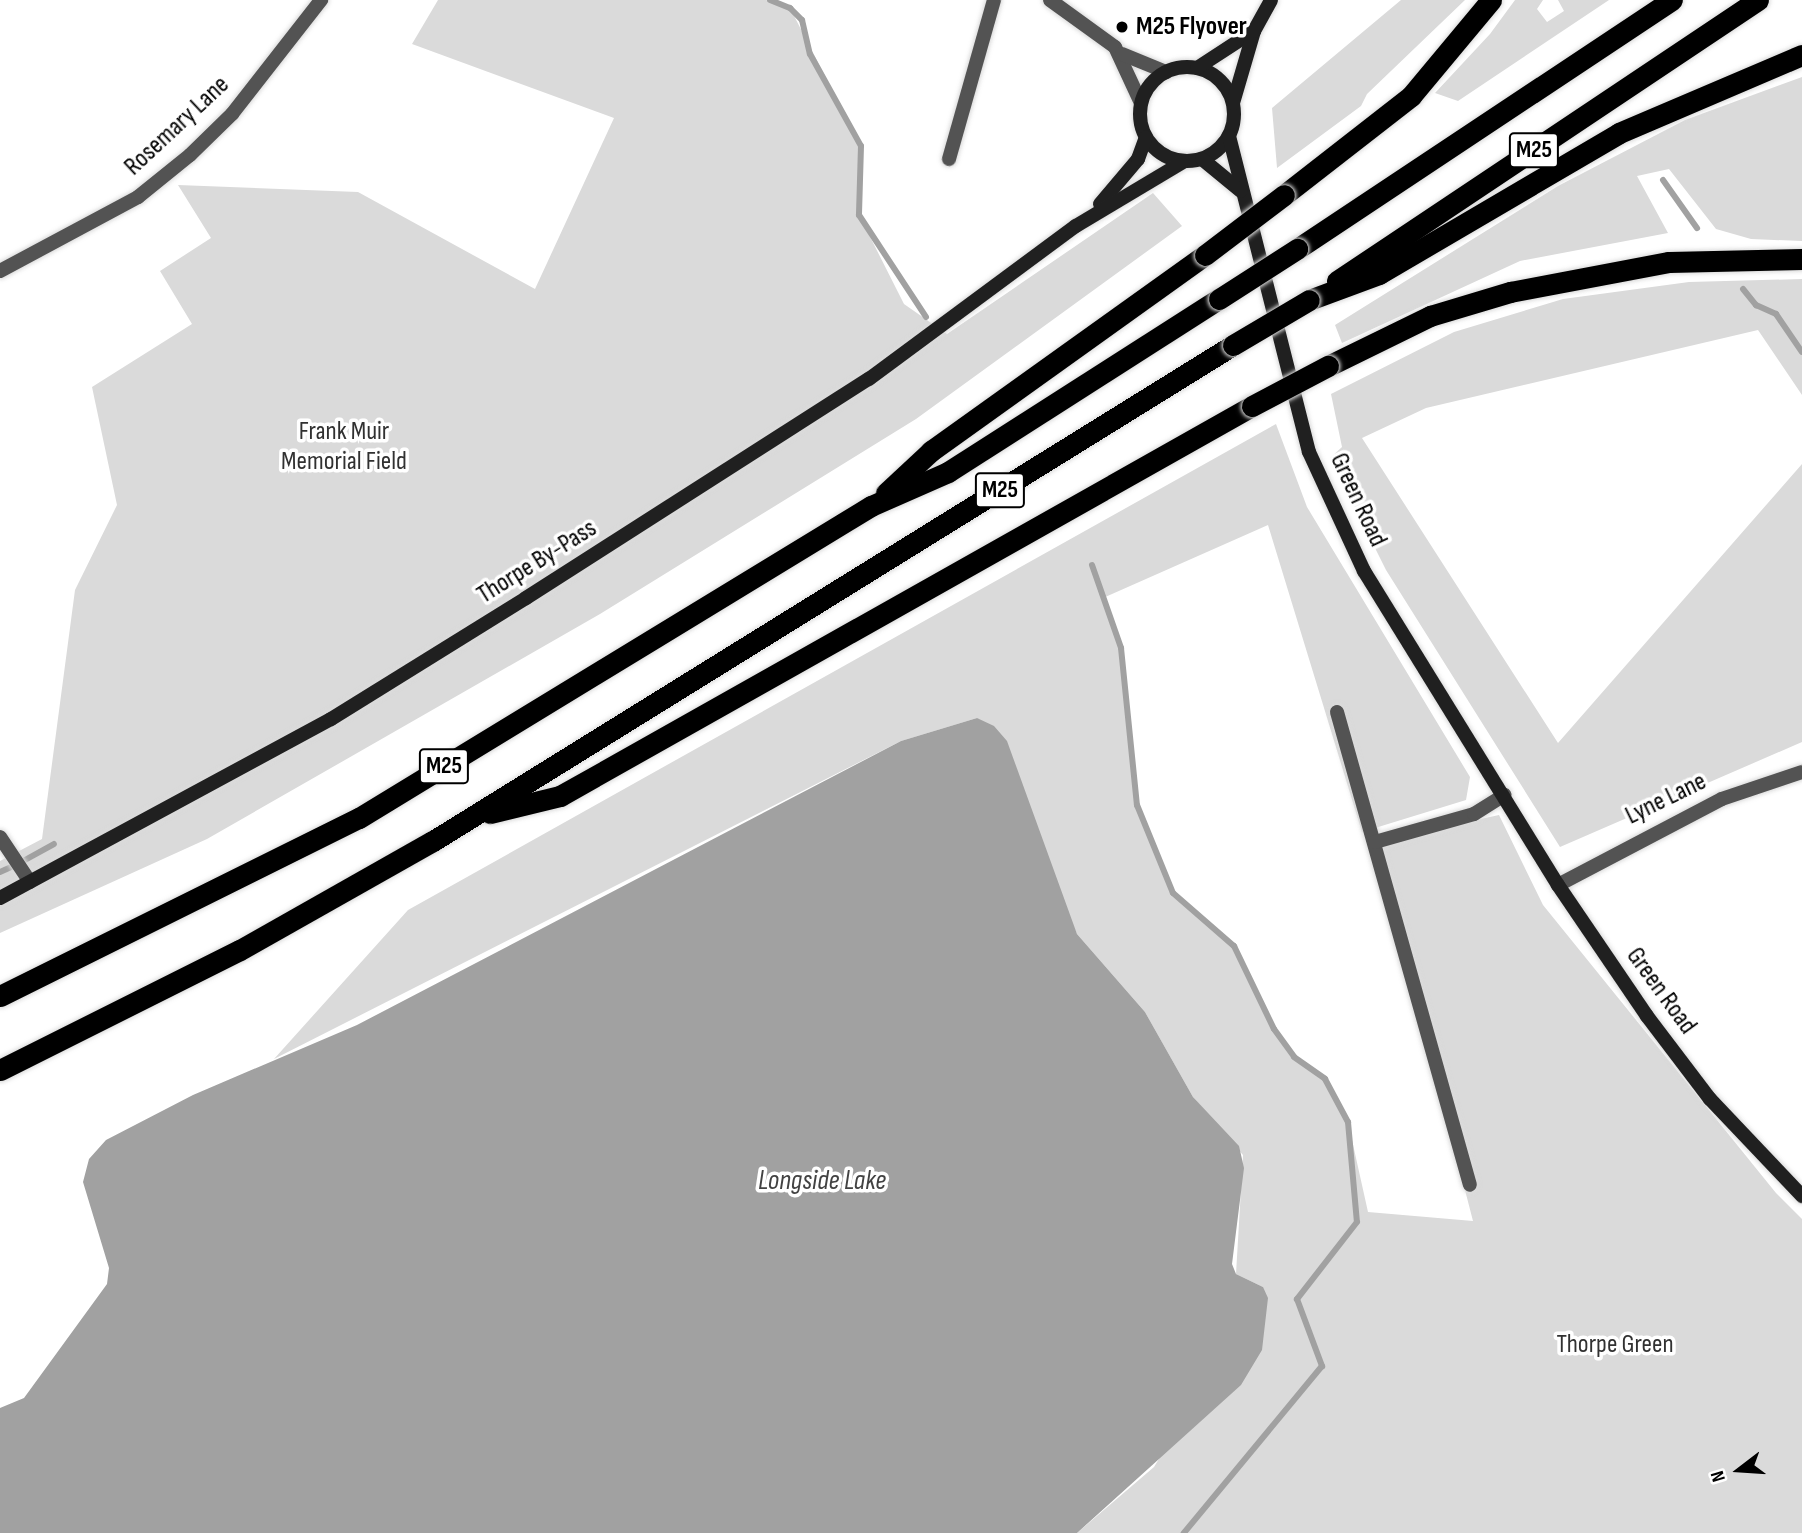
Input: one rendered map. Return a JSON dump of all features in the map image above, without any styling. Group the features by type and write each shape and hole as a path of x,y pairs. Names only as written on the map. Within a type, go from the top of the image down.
{"highway":[{"path":"872,506 931,451 1205,255 1411,96 1491,0"},
{"name":"M25","path":"0,996 359,818 872,506 948,472 1297,249 1672,0"},
{"name":"M25","path":"0,1070 240,950 471,817 1309,300 1758,0"},
{"path":"1309,300 1379,274 1619,133 1802,55"},
{"path":"471,817 561,796 1252,406 1430,316 1510,292 1669,262 1802,259"}],"main road":[{"path":"1254,31 1197,68 1166,72 1156,78 1141,103 1146,137 1165,156 1183,162 1202,159 1218,150 1230,136 1233,104 1254,31 1270,0"},
{"path":"1197,68 1223,83 1233,104"},
{"name":"Green Road","path":"1230,136 1309,452 1364,571 1558,885 1647,1016 1710,1099 1802,1196"},
{"name":"Thorpe By-Pass","path":"1076,226 1114,191 1138,159 1146,137"},
{"path":"1202,159 1242,192"},
{"name":"Thorpe By-Pass","path":"0,898 331,719 526,598 869,379 1076,226 1183,162"}],"street":[{"name":"Rosemary Lane","path":"0,271 138,197 190,155 232,114 321,0"},
{"path":"949,159 994,0"},
{"path":"1050,0 1106,37 1122,54 1141,103"},
{"path":"1122,54 1166,72"},
{"path":"1337,712 1469,1185"},
{"name":"Lyne Lane","path":"1558,885 1722,799 1802,772"},
{"path":"1375,842 1474,814 1504,796"},
{"path":"0,837 30,882"}],"green space":[{"name":"Frank Muir Memorial Field","path":"438,0 766,0 790,8 861,146 859,215 904,304 947,334 1153,193 1182,226 916,419 600,614 207,839 0,933 0,861 42,839 75,590 117,505 92,387 192,324 160,271 211,238 178,185 358,192 535,289 614,118 412,44"},
{"path":"1401,0 1465,0 1367,94 1361,106 1277,168 1272,108"},
{"path":"1515,0 1543,0 1537,9 1547,22 1564,11 1558,0 1609,0 1458,101 1435,93 1490,34"},
{"path":"1802,77 1802,241 1751,239 1716,229 1669,169 1637,176 1668,233 1520,261 1342,343 1335,325 1558,186 1685,120"},
{"path":"1802,279 1802,395 1758,330 1426,408 1362,438 1558,743 1802,464 1802,742 1560,847 1386,570 1330,458 1342,447 1331,394 1454,332 1563,299 1689,282"},
{"name":"Thorpe Green","path":"1276,424 1307,507 1470,777 1466,800 1362,832 1268,525 1103,598 1121,648 1137,805 1173,893 1234,946 1274,1029 1294,1057 1325,1079 1348,1122 1368,1212 1473,1221 1375,842 1499,815 1543,905 1776,1193 1802,1219 1802,1533 1077,1533 1154,1467 1263,1287 1236,1274 1243,1155 1193,1097 1145,1012 1077,934 977,718 901,741 274,1059 408,910"}],"water":[{"name":"Longside Lake","path":"977,718 994,726 1007,741 1077,934 1145,1012 1193,1097 1239,1146 1244,1168 1232,1264 1236,1274 1263,1287 1268,1298 1262,1350 1241,1385 1077,1533 0,1533 0,1408 24,1398 107,1284 109,1268 83,1182 89,1159 106,1140 193,1095 357,1025 901,741"}],"waterway":[{"path":"770,0 790,8 802,20 810,54 861,146 859,215 926,317"},
{"path":"1663,180 1697,228"},
{"path":"1743,289 1756,305 1776,314 1802,352"},
{"path":"1092,565 1121,648 1137,805 1173,893 1234,946 1274,1029 1294,1057 1325,1079 1348,1122 1357,1222 1297,1299 1322,1366 1184,1533"},
{"path":"25,860 54,844"},
{"path":"0,872 16,865"}],"place":[{"name":"M25 Flyover","path":"1122,27"}]}
